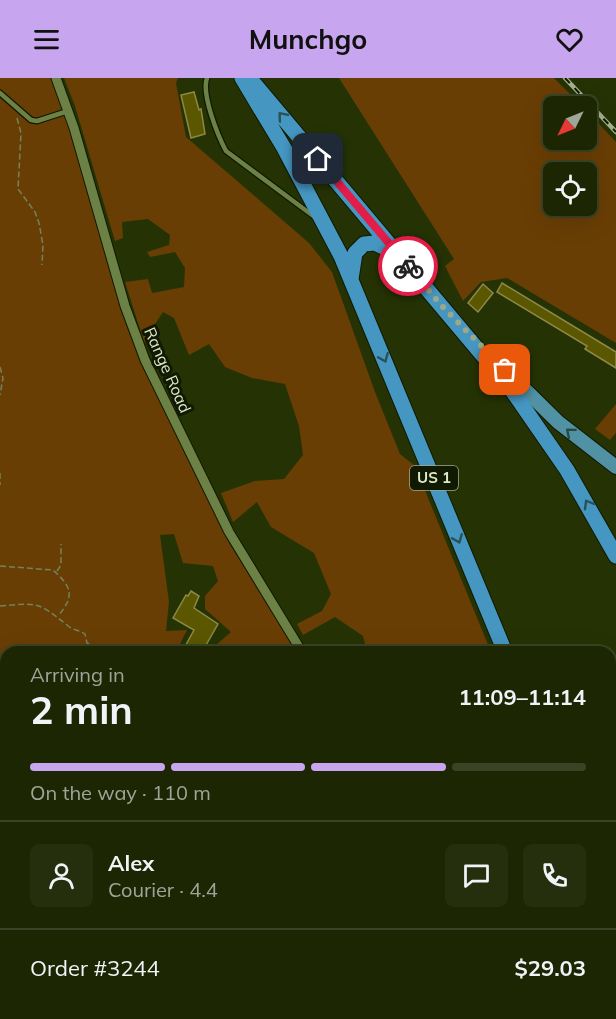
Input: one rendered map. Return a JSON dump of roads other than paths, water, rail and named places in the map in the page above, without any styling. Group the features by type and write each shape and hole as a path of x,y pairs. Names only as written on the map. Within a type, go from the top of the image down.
{"highway":[{"name":"US 1","path":"242,78 284,147 328,228 503,646"},
{"path":"249,78 511,389 551,445 591,508 616,556"},
{"path":"351,279 355,253 364,244 380,244 403,260"}],"main road":[{"path":"441,305 558,422 616,467"}],"street":[{"name":"Range Road","path":"56,78 68,111 124,306 145,360 229,532 298,646"}],"lane":[{"path":"207,78 205,84 207,98 220,141 226,151 328,228"},
{"path":"0,93 31,120 37,121 68,111"}],"railway":[{"path":"565,78 616,132"}]}
